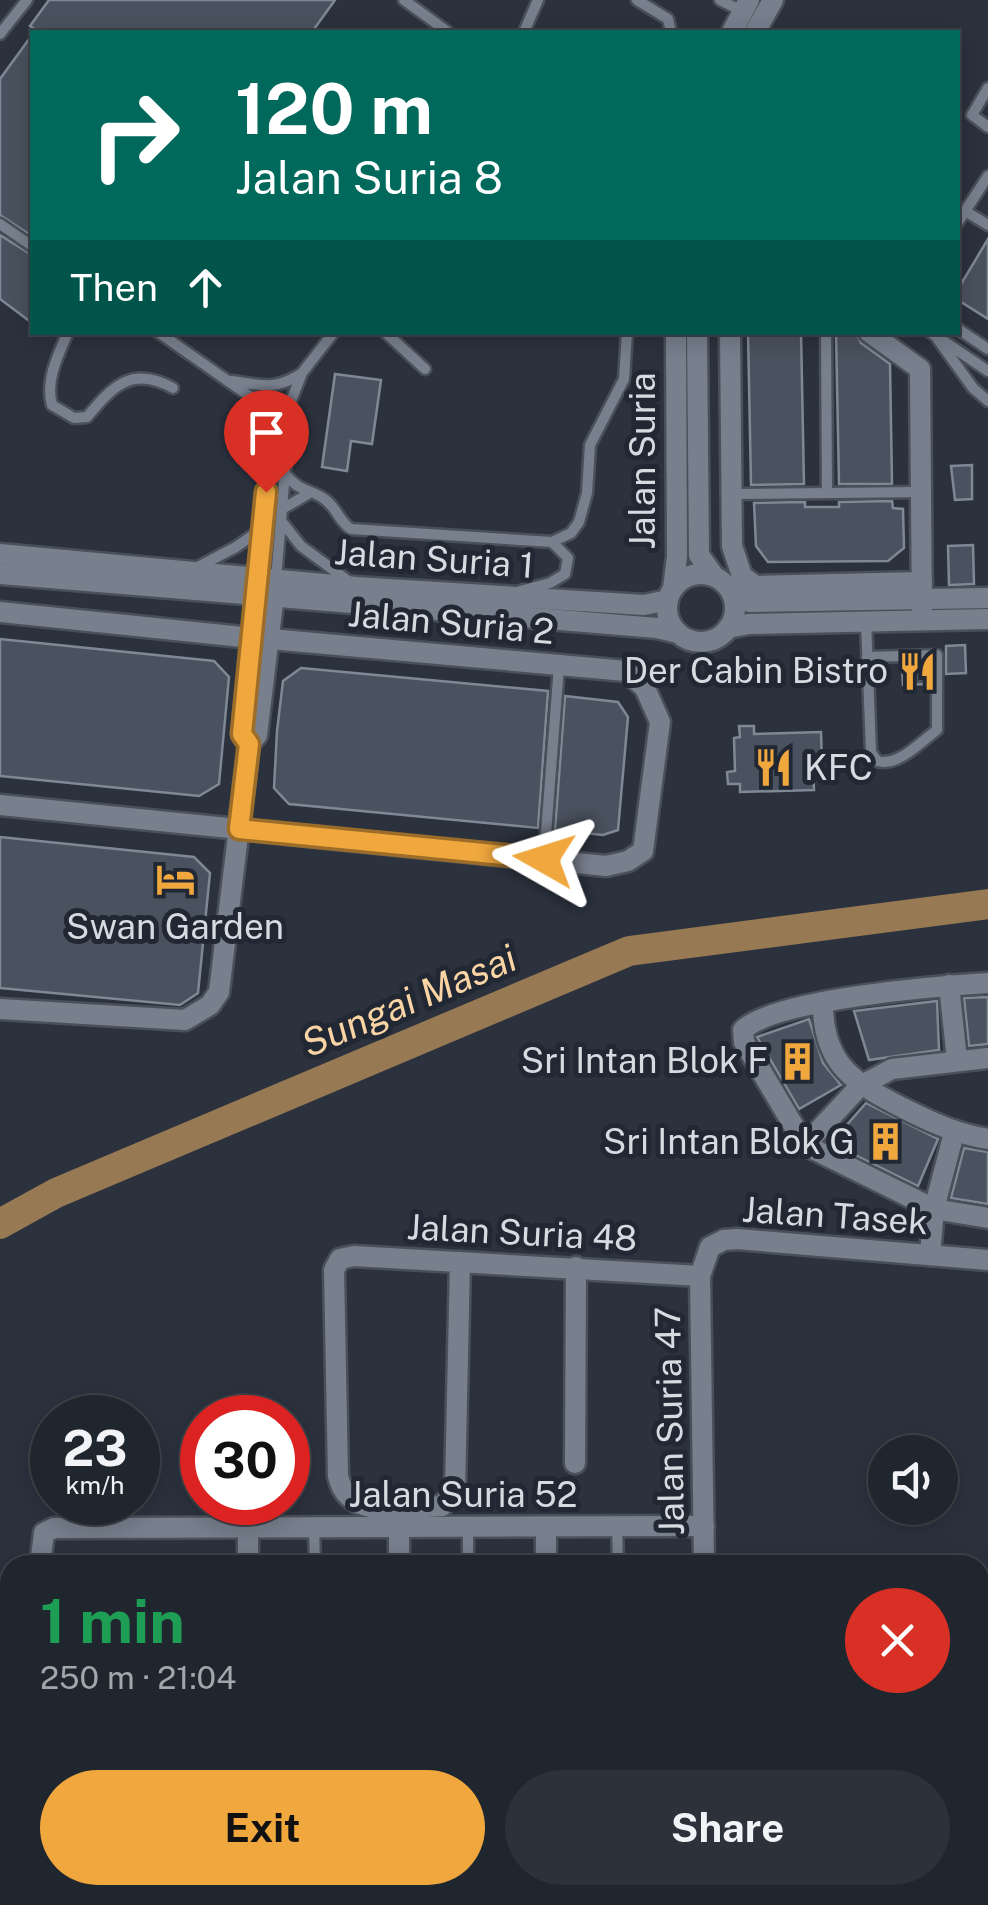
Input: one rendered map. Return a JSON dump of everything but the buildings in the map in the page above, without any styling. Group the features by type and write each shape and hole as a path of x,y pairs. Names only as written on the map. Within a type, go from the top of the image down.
{"street":[{"path":"756,30 774,0"},
{"path":"733,30 746,6"},
{"name":"Jalan Suria","path":"670,594 677,556 676,335"},
{"name":"Jalan Suria","path":"698,335 699,555 714,576"},
{"path":"730,335 732,546 742,576 755,586 922,600 988,619"},
{"path":"873,335 920,369 922,600"},
{"path":"698,439 710,486 716,492 732,494"},
{"path":"0,554 266,588 257,735 249,744 220,986 210,1005 185,1020 0,1009"},
{"path":"0,574 189,581"},
{"path":"922,600 866,621 749,624 728,628 708,641 688,639 678,632 667,612 670,594 690,575 714,576 750,602 988,598"},
{"name":"Jalan Suria 1","path":"266,588 356,587 644,605 670,594"},
{"name":"Jalan Suria 1","path":"266,588 678,632"},
{"path":"728,628 735,613 731,591"},
{"name":"Jalan Suria 2","path":"0,612 626,671 645,688 660,722 643,851 628,861 606,866 544,859"},
{"path":"0,805 544,859"},
{"path":"988,983 823,1002 752,1021 743,1030 744,1042 805,1146 934,1209 988,1218"},
{"path":"949,985 957,1060"},
{"path":"823,1002 828,1045 860,1086 954,1133 988,1139"},
{"path":"805,1146 860,1086 892,1069 988,1058"},
{"path":"930,1255 934,1209 954,1133"},
{"name":"Jalan Tasek","path":"700,1276 710,1247 724,1240 988,1260"},
{"name":"Jalan Suria 48","path":"372,1518 347,1496 338,1476 334,1270 340,1259 354,1256 700,1276"},
{"path":"372,1518 442,1506 452,1497 457,1482 460,1262"},
{"path":"575,1463 576,1267"},
{"name":"Jalan Suria 47","path":"700,1276 704,1555"},
{"name":"Jalan Suria 52","path":"41,1555 44,1533 54,1528 314,1528 372,1518 398,1528 704,1526"},
{"path":"546,1527 546,1555"},
{"path":"248,1528 248,1555"},
{"path":"398,1528 399,1555"}],"lane":[{"path":"0,34 26,0"},
{"path":"404,0 445,30"},
{"path":"525,30 538,0"},
{"path":"637,0 668,19 671,30"},
{"path":"720,0 746,6"},
{"path":"988,88 972,115 988,127"},
{"path":"960,219 988,176"},
{"path":"965,211 988,225"},
{"path":"0,224 30,245"},
{"path":"960,331 988,349"},
{"path":"67,335 51,379 50,398 52,406 74,418 86,416 126,380 156,379 173,388"},
{"path":"163,335 264,407 272,422 263,528 266,588"},
{"path":"266,588 281,522 291,401 302,373 332,335"},
{"path":"388,335 426,369"},
{"path":"285,474 298,489 326,499 344,525 352,529 552,542 571,533 579,522 587,493 590,445 624,378 628,335"},
{"path":"826,335 827,493"},
{"path":"934,335 988,370"},
{"path":"934,335 973,388 988,401"},
{"path":"228,381 269,388 302,373"},
{"path":"732,494 921,492"},
{"path":"282,509 308,494"},
{"path":"281,522 301,546 356,587"},
{"path":"189,581 263,528"},
{"path":"500,596 550,583 565,574 568,558 552,542"},
{"path":"866,621 867,657 871,752 877,761 886,764 938,730 936,653 867,657"},
{"path":"544,859 560,666"},
{"path":"468,1526 468,1555"},
{"path":"617,1527 618,1555"},
{"path":"314,1528 315,1555"}],"waterway":[{"name":"Sungai Masai","path":"0,1224 56,1193 629,951 988,904"}],"place":[{"name":"Der Cabin Bistro","path":"918,671"},
{"name":"KFC","path":"774,768"},
{"name":"Swan Garden","path":"175,880"},
{"name":"Sri Intan Blok F","path":"798,1061"},
{"name":"Sri Intan Blok G","path":"885,1142"}],"route":[{"path":"266,492 242,734 249,744 239,829 544,859"}]}
